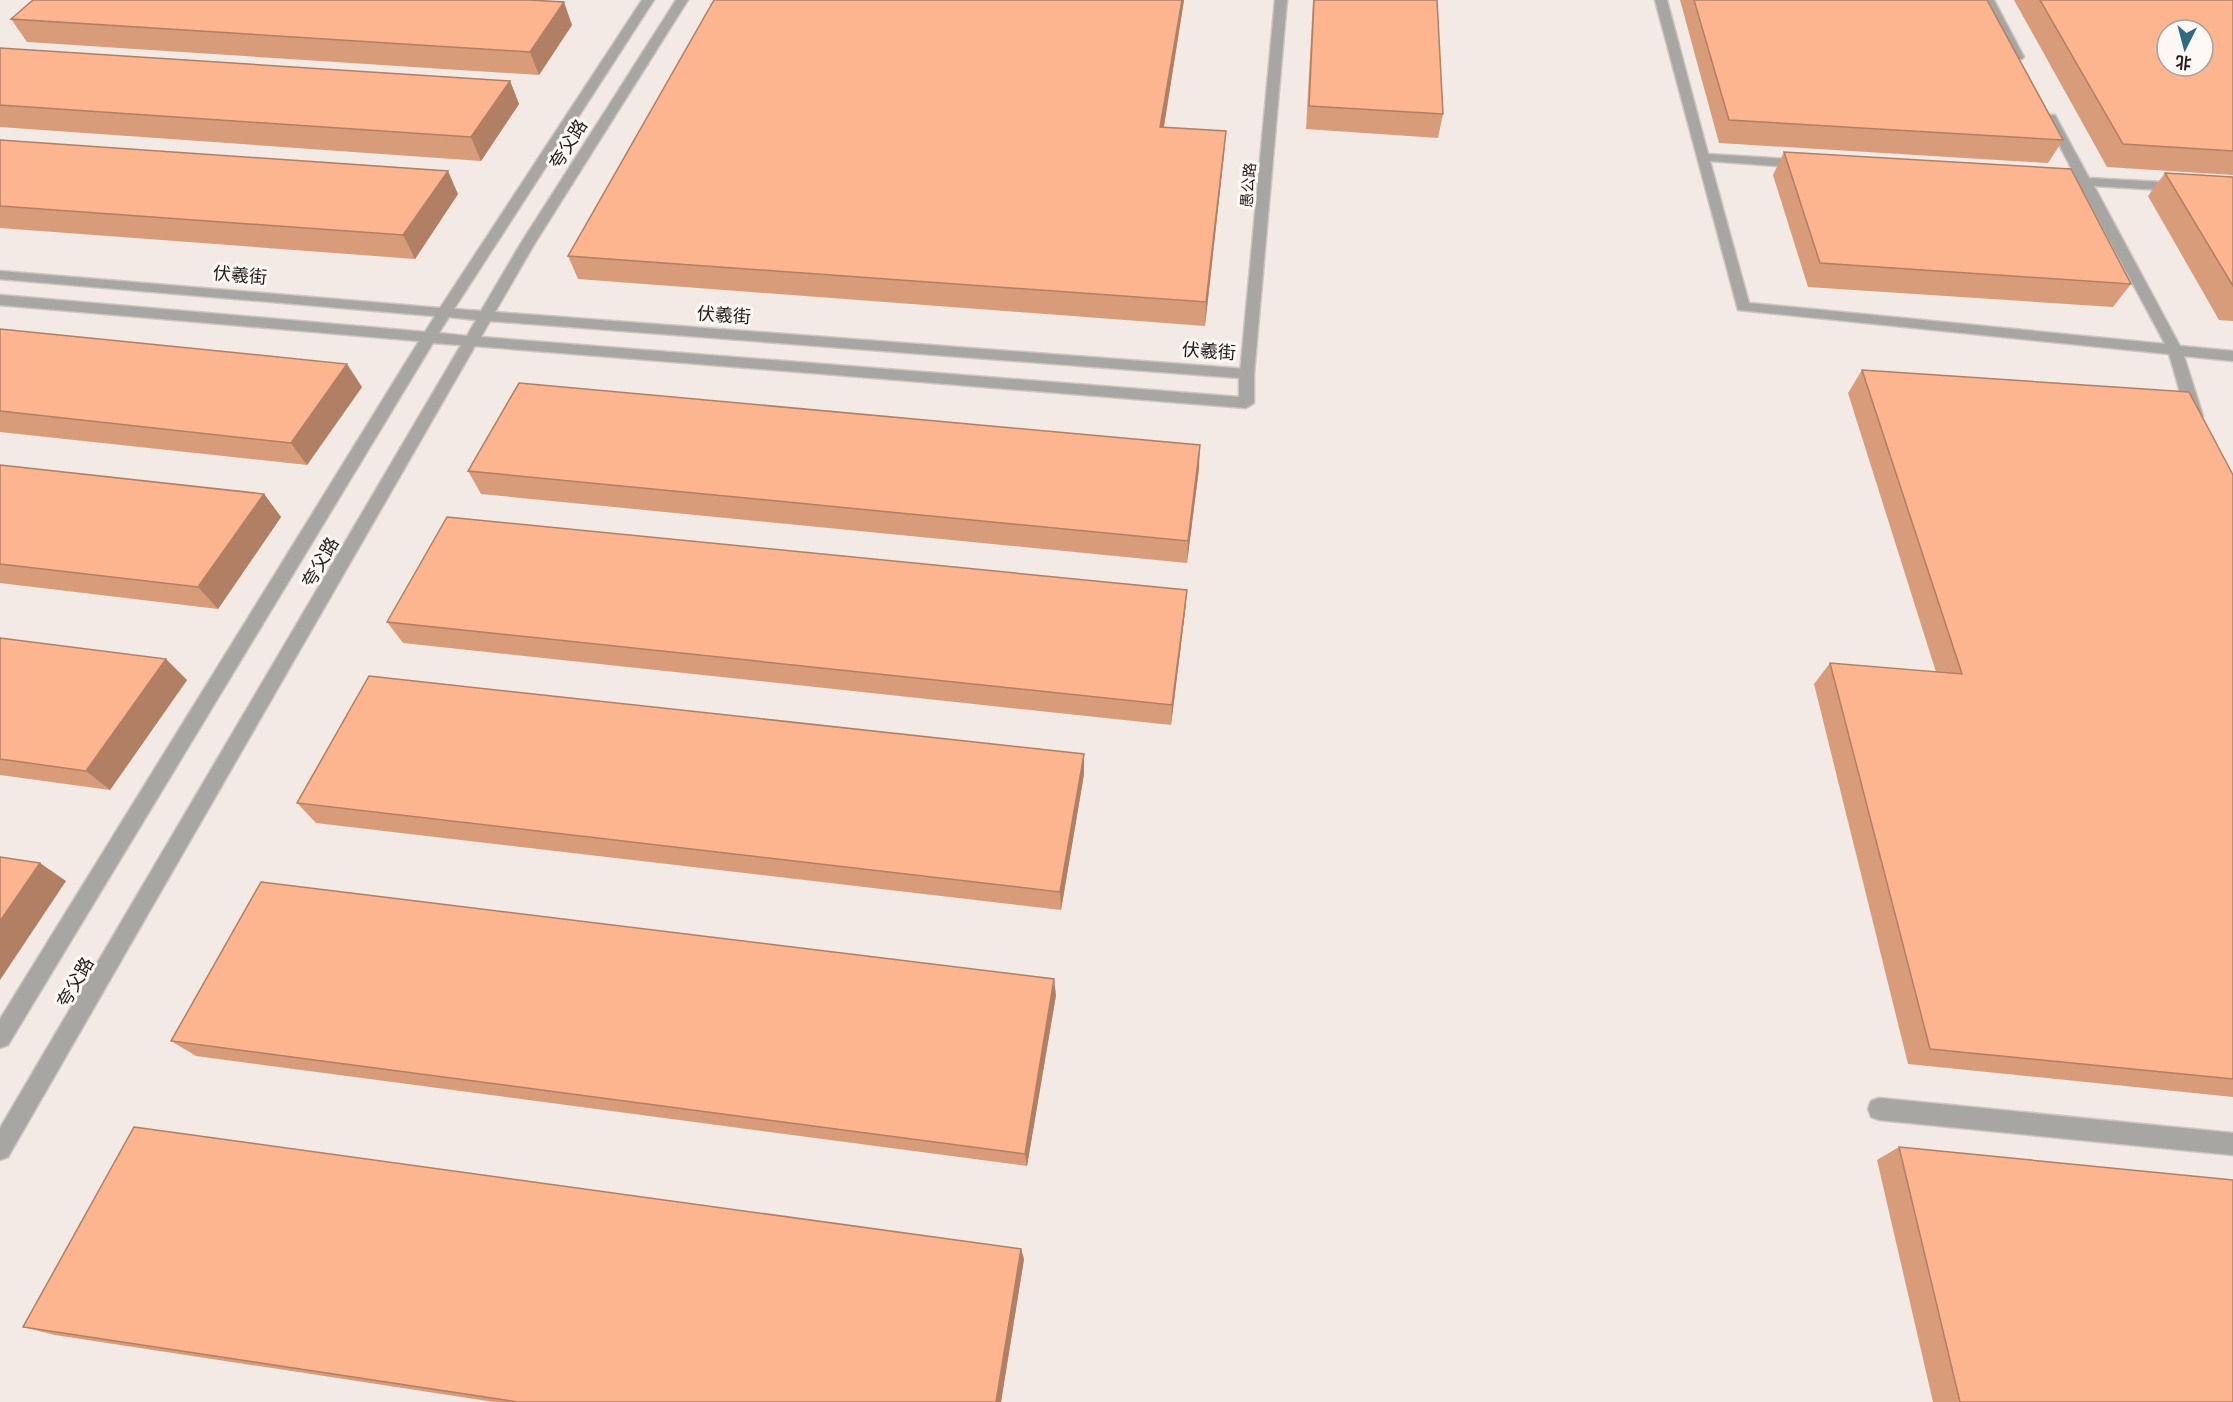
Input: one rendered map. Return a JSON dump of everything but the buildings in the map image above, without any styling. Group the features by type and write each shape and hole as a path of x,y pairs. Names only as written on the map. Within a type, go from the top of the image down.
{"street":[{"name":"夸父路","path":"0,1038 445,312 648,0"},
{"name":"夸父路","path":"0,1149 535,233 682,0"},
{"name":"愚公路","path":"1247,374 1281,0"},
{"path":"1661,0 1743,307 2233,356"},
{"path":"1988,0 2025,71"},
{"path":"2042,101 2175,350 2199,423"},
{"path":"1703,157 1822,165"},
{"path":"2061,180 2199,188"},
{"name":"伏羲街","path":"0,275 486,316 1247,374 1246,403 429,338 0,300"},
{"path":"1879,1109 2233,1144"}]}
